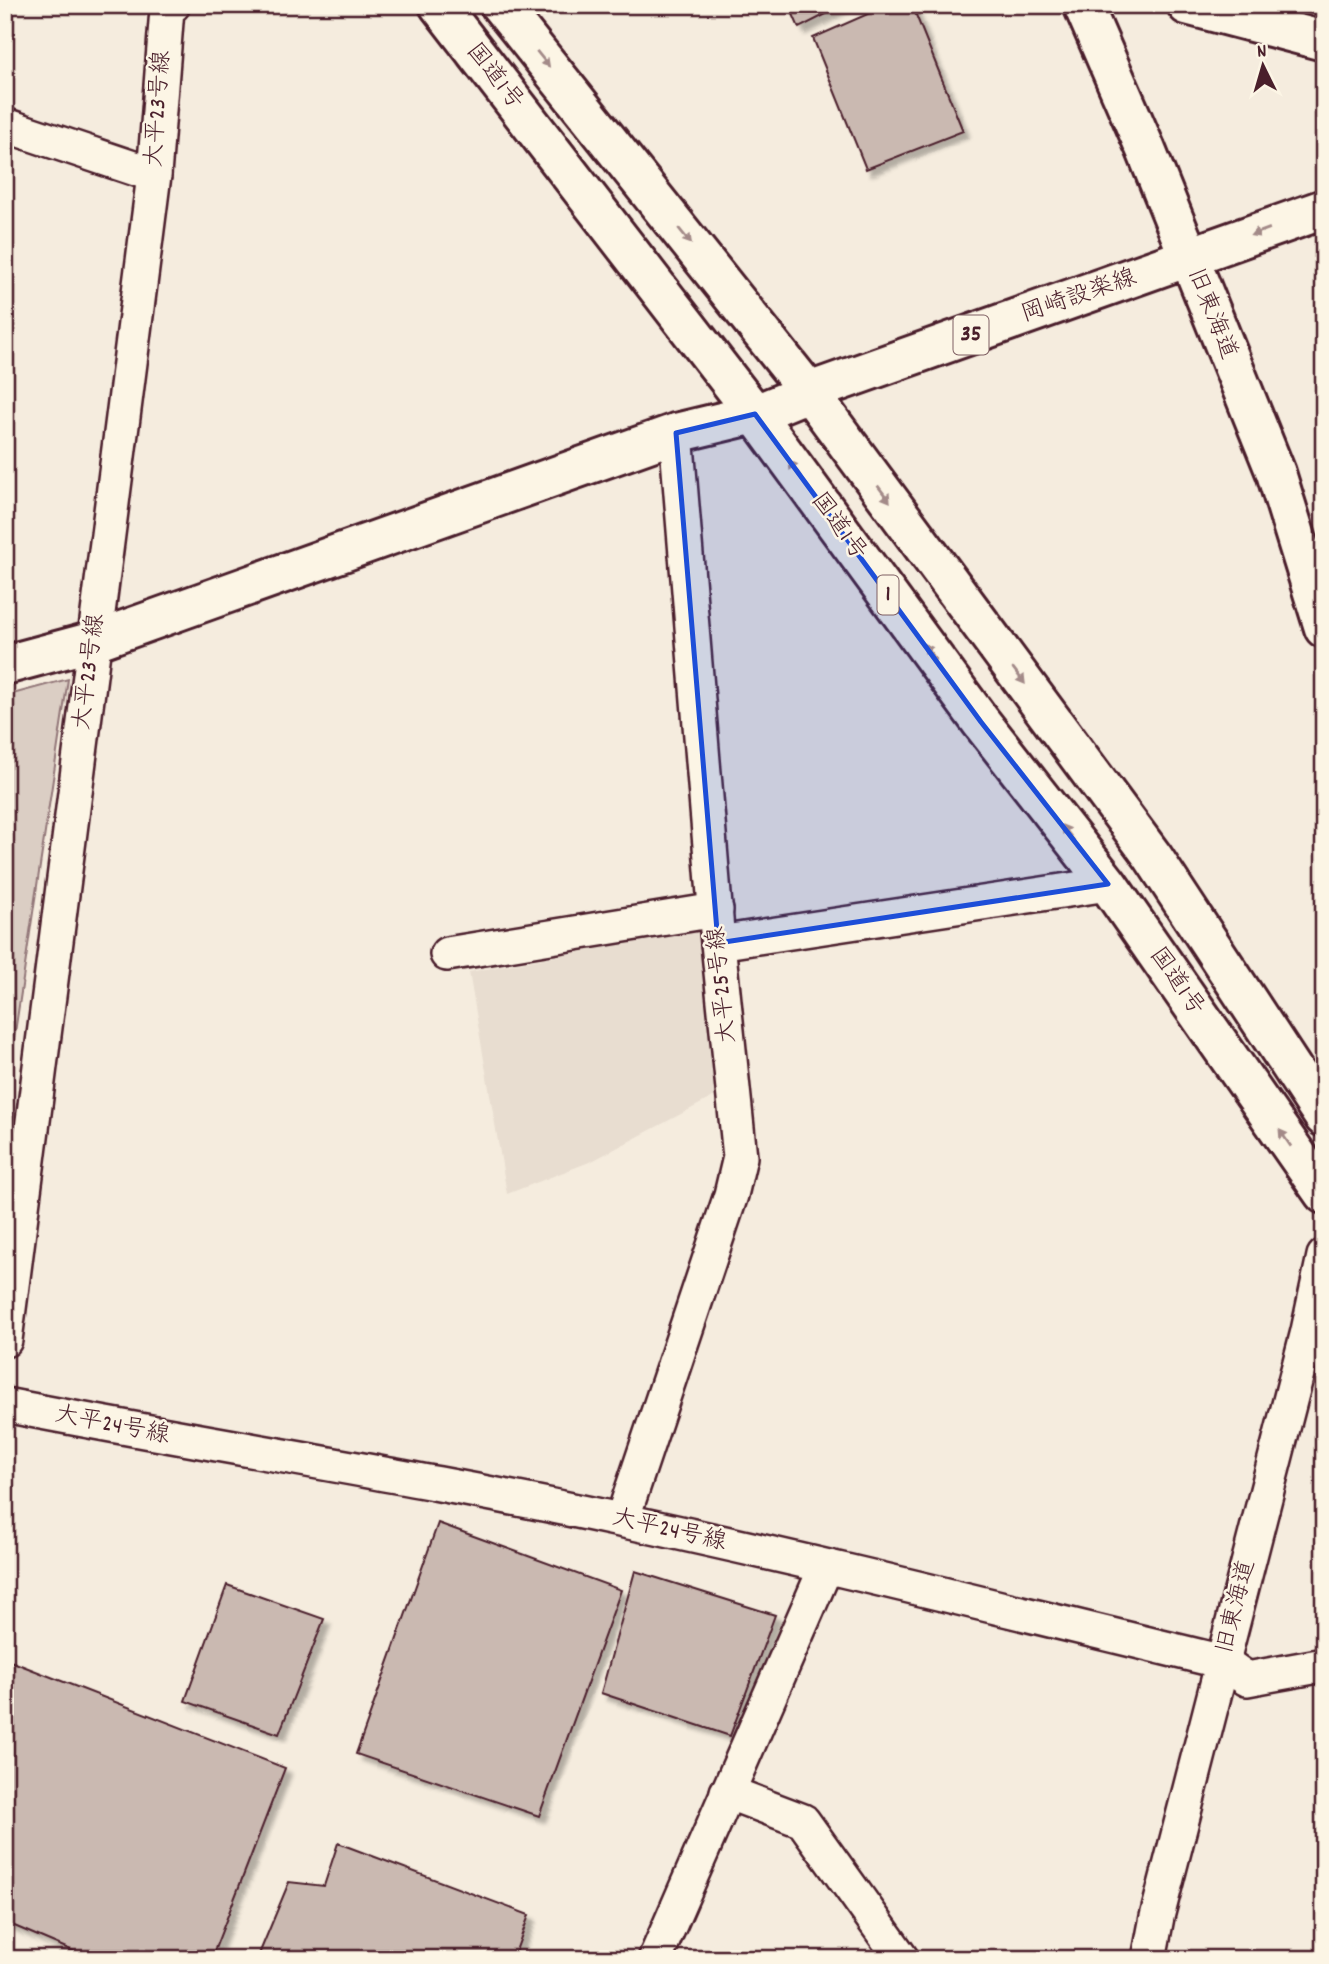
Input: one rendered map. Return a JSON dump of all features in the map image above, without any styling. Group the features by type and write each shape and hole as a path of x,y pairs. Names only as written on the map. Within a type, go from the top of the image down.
{"main road":[{"name":"国道1号","path":"439,5 755,414 981,722 1108,884 1324,1194"},
{"name":"国道1号","path":"500,5 809,392 1153,857 1324,1117"},
{"name":"旧東海道","path":"1083,5 1146,150 1276,473 1324,628"},
{"path":"1187,5 1324,41"},
{"name":"岡崎設楽線","path":"5,665 94,641 676,433 755,414 809,392 1324,209"}],"street":[{"name":"大平23号線","path":"5,1340 155,176 167,9 173,5"},
{"path":"5,125 155,176"},
{"name":"大平25号線","path":"622,1520 731,1195 740,1157 718,943 676,433"},
{"path":"718,943 1108,884"},
{"path":"447,954 716,910"},
{"name":"旧東海道","path":"1149,1959 1157,1917 1308,1331 1324,1256"},
{"name":"大平24号線","path":"5,1405 180,1439 416,1478 622,1520 1223,1662 1247,1679 1324,1665"},
{"path":"656,1959 826,1567"},
{"path":"727,1791 803,1821 902,1959"}],"highlighted area":[{"path":"755,414 981,722 1108,884 718,943 676,433"}],"shaded area":[{"path":"68,679 5,1099 5,696"},
{"path":"709,928 715,1096 592,1161 507,1194 469,972"}],"building":[{"path":"789,5 844,5 799,28"},
{"path":"888,5 912,5 963,131 866,169 813,38"},
{"path":"438,1523 621,1590 539,1816 356,1754"},
{"path":"635,1571 775,1615 730,1736 601,1693"},
{"path":"227,1585 324,1619 279,1734 185,1701"},
{"path":"5,1659 285,1768 211,1959 92,1959 5,1922"},
{"path":"338,1843 529,1915 513,1959 257,1959 289,1882 324,1886"},
{"path":"5,1947 34,1959 5,1959"}]}
